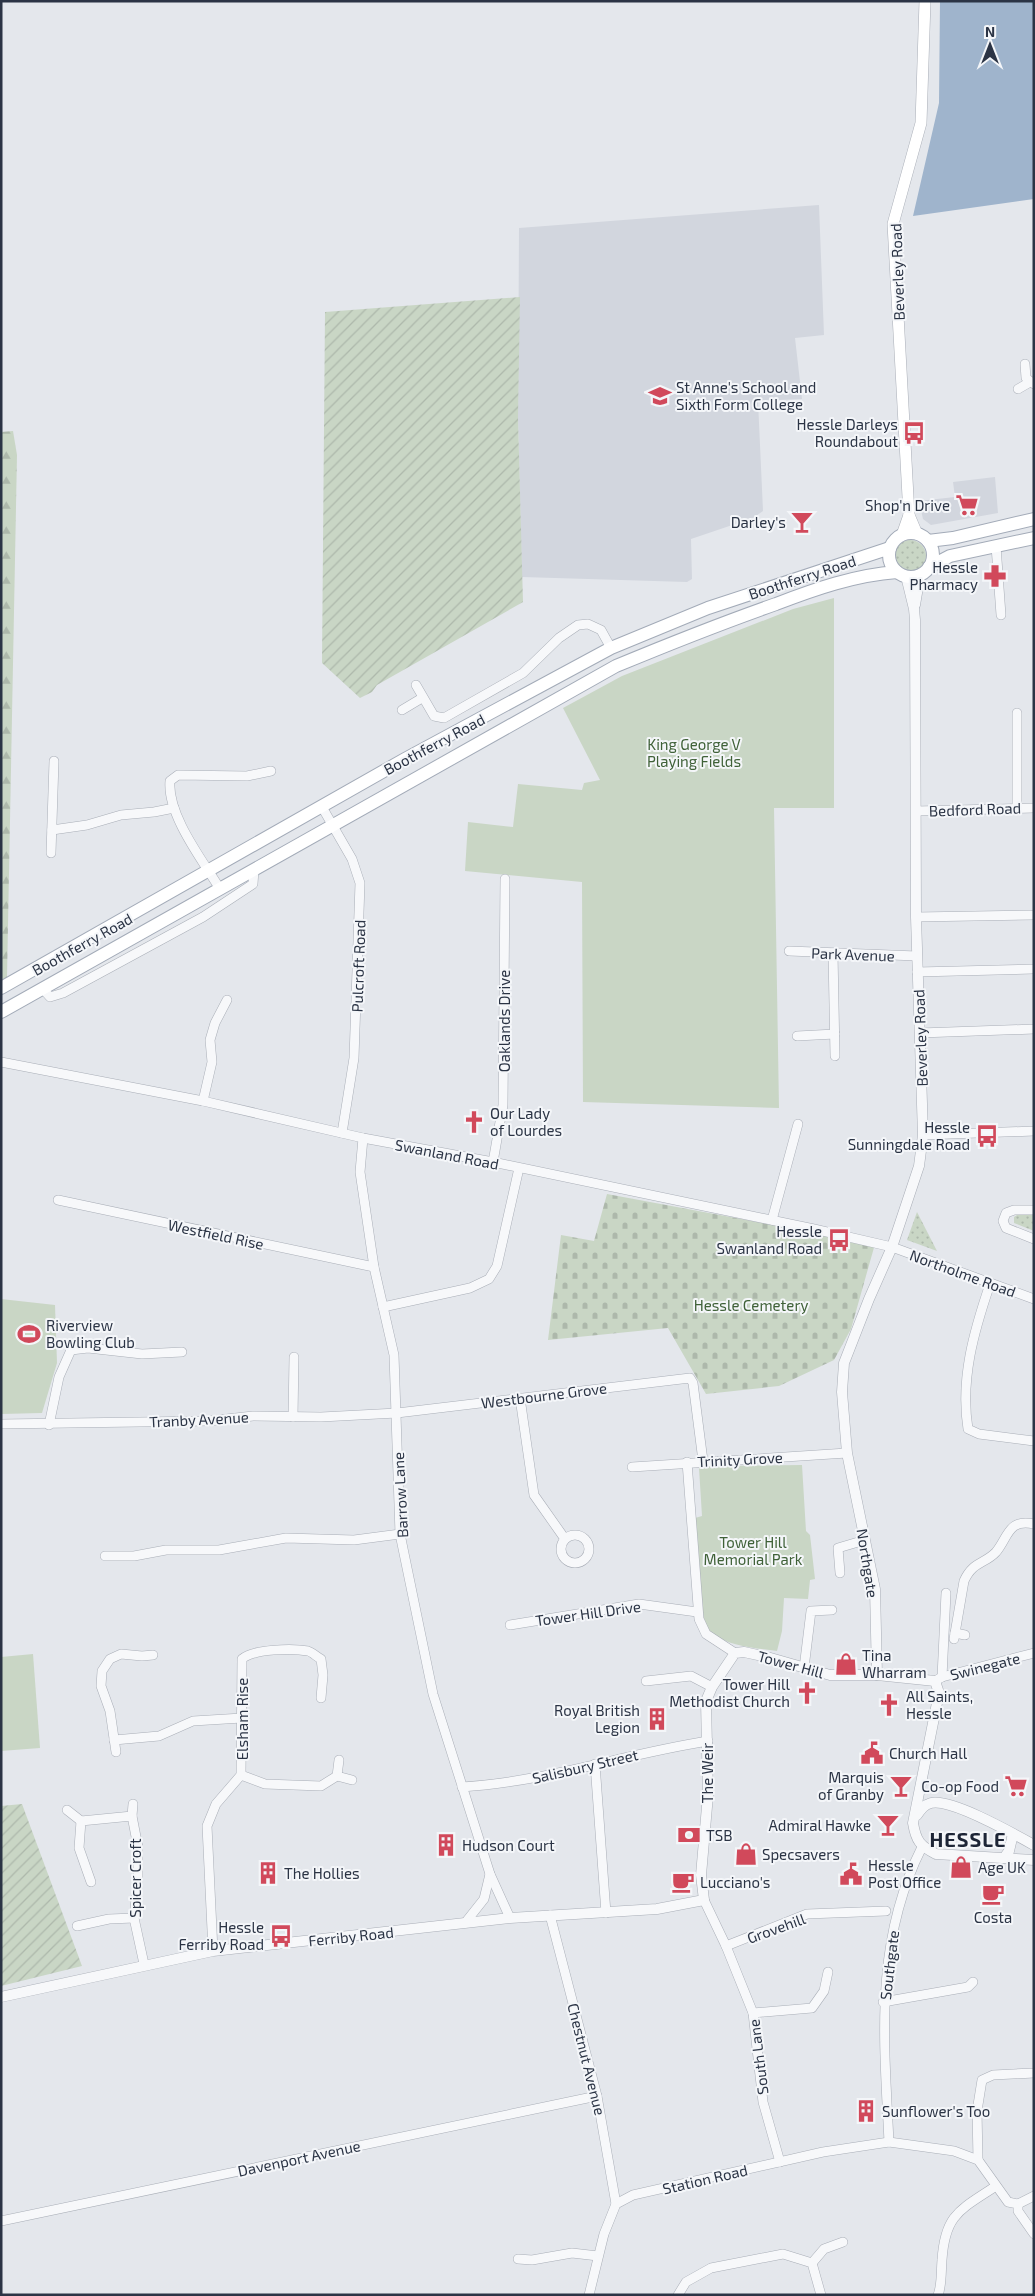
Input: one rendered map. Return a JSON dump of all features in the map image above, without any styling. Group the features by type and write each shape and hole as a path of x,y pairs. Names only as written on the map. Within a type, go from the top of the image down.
{"main road":[{"name":"Beverley Road","path":"902,535 909,515 893,224 921,123 925,1"},
{"name":"Beverley Road","path":"909,515 923,538"},
{"path":"1034,519 954,538 923,538 902,535 890,548 890,562 901,574 925,571 950,556 1034,538"},
{"path":"923,538 933,554 925,571"},
{"name":"Boothferry Road","path":"1,988 322,807 611,648 708,608 890,548"},
{"name":"Boothferry Road","path":"1,1012 616,666 707,628 822,587 873,574 901,574"}],"street":[{"path":"1018,389 1032,383 1026,378 1025,364"},
{"path":"996,546 1001,616"},
{"name":"Beverley Road","path":"847,1453 842,1392 844,1364 869,1299 892,1247 920,1166 924,1135 917,972 914,609 925,571"},
{"name":"Beverley Road","path":"901,574 914,609"},
{"path":"416,685 434,716 444,718 462,710 523,673 559,638 578,626 588,624 601,630 611,648"},
{"path":"402,710 422,698"},
{"path":"1017,713 1017,807"},
{"path":"50,853 54,761"},
{"path":"220,890 174,808 170,784 175,776 247,776 271,771"},
{"name":"Pulcroft Road","path":"322,807 352,859 360,884 354,1058 342,1133"},
{"path":"52,830 87,825 121,815 174,808"},
{"name":"Bedford Road","path":"916,811 1034,808"},
{"name":"Boothferry Road","path":"42,988 50,997 63,993 203,917 253,884 254,870"},
{"name":"Oaklands Drive","path":"493,1162 502,1105 505,879"},
{"path":"916,917 1034,915"},
{"name":"Park Avenue","path":"789,951 917,956"},
{"path":"833,953 835,1056"},
{"path":"917,972 1033,969"},
{"path":"203,1101 212,1062 210,1040 215,1023 227,1000"},
{"path":"920,1033 1034,1029"},
{"path":"797,1036 835,1034"},
{"name":"Swanland Road","path":"1,1062 203,1101 363,1138 493,1162 892,1247"},
{"path":"772,1220 798,1124"},
{"path":"924,1135 1034,1131"},
{"name":"Barrow Lane","path":"363,1138 360,1172 374,1268 394,1356 398,1413 400,1534 433,1694 490,1874 510,1918"},
{"path":"383,1307 470,1288 490,1279 497,1266 519,1168"},
{"name":"Westfield Rise","path":"58,1200 374,1268"},
{"path":"1034,1210 1014,1210 1006,1213 1003,1221 1006,1228 1034,1238"},
{"name":"Northolme Road","path":"892,1247 1034,1299"},
{"path":"990,1284 969,1360 965,1389 968,1429 979,1434 1034,1441"},
{"path":"49,1425 59,1377 72,1350 88,1348 142,1354 182,1352"},
{"path":"293,1417 294,1357"},
{"name":"Westbourne Grove","path":"398,1413 690,1378 693,1383 703,1461"},
{"path":"520,1398 534,1495 564,1539"},
{"name":"Tranby Avenue","path":"1,1424 49,1425 209,1421 254,1416 293,1417 398,1413"},
{"name":"Trinity Grove","path":"632,1468 687,1462 847,1453"},
{"name":"Northgate","path":"847,1453 875,1588 877,1674"},
{"name":"Tower Hill","path":"687,1462 697,1612 706,1634 735,1653 744,1652 767,1657 830,1675 877,1674"},
{"path":"965,1635 954,1636 968,1573 978,1562 995,1552 1006,1534 1016,1525 1026,1522 1034,1524"},
{"path":"105,1556 134,1556 166,1550 219,1550 286,1538 354,1540 400,1534"},
{"path":"840,1573 838,1548 865,1540"},
{"path":"946,1593 938,1679 939,1693 928,1742 915,1818 916,1838 922,1847 936,1854 1034,1860"},
{"name":"Tower Hill Drive","path":"510,1625 639,1604 697,1612"},
{"path":"804,1668 811,1611 832,1610"},
{"name":"Elsham Rise","path":"213,1950 207,1826 216,1804 241,1775 242,1659 248,1654 258,1652 309,1651 322,1659 321,1698"},
{"name":"The Weir","path":"704,1900 702,1875 708,1795 706,1701 712,1687 735,1653"},
{"name":"Swinegate","path":"877,1674 938,1679 1034,1653"},
{"path":"116,1752 110,1712 101,1686 102,1671 110,1659 121,1654 153,1655"},
{"path":"646,1681 691,1676 712,1687"},
{"path":"114,1740 159,1736 193,1721 242,1718"},
{"name":"Salisbury Street","path":"462,1787 496,1785 708,1741"},
{"path":"337,1776 339,1760"},
{"path":"595,1764 606,1913"},
{"path":"241,1775 265,1784 322,1786 337,1776 352,1780"},
{"path":"920,1796 933,1802 950,1804 1034,1845"},
{"path":"915,1818 923,1806 933,1802"},
{"path":"132,1816 133,1804"},
{"path":"67,1810 81,1821 79,1848 91,1882"},
{"name":"Spicer Croft","path":"81,1821 132,1816 138,1847 138,1880 134,1918 144,1964"},
{"path":"1004,1858 1009,1851 1014,1834"},
{"name":"Southgate","path":"889,2142 883,2002 896,1910 922,1847"},
{"path":"465,1923 484,1899 490,1874"},
{"name":"Ferriby Road","path":"1,1997 213,1950 510,1918 657,1909 704,1900"},
{"name":"South Lane","path":"704,1900 726,1946 753,2013 763,2102 780,2162"},
{"name":"Grovehill","path":"726,1946 807,1914 886,1912"},
{"name":"Chestnut Avenue","path":"550,1915 597,2096 616,2204"},
{"path":"77,1926 109,1919 134,1918"},
{"path":"753,2013 812,2008 824,1991 828,1972"},
{"path":"883,2002 968,1987 973,1982"},
{"path":"1034,2073 994,2075 982,2080 977,2111 978,2160 1008,2202 1018,2204 1034,2196"},
{"name":"Davenport Avenue","path":"1,2221 597,2096"},
{"name":"Station Road","path":"616,2204 633,2195 780,2162 889,2142 954,2151 978,2160"},
{"path":"938,2295 944,2238 949,2224 960,2210 996,2186"},
{"path":"589,2295 604,2234 616,2204"},
{"path":"1018,2204 1018,2211 1034,2234"},
{"path":"812,2263 824,2249 843,2242"},
{"path":"515,2259 532,2260 572,2252 598,2256"},
{"path":"678,2295 686,2282 710,2268 783,2254 812,2263"},
{"path":"812,2263 821,2295"}],"shaded area":[{"name":"St Anne's School and Sixth Form College","path":"819,205 824,335 795,338 802,399 758,401 763,511 753,518 691,539 692,579 687,582 522,577 518,417 519,228"},
{"path":"995,477 998,513 931,525 923,519 919,501 955,497 953,482"}],"green space":[{"path":"520,297 518,417 523,602 377,685 372,692 360,698 322,663 325,312"},
{"path":"13,431 17,455 7,978 1,980 1,432"},
{"path":"910,540 921,545 926,556 921,567 910,572 899,567 894,556 899,545"},
{"name":"King George V Playing Fields","path":"834,598 834,808 774,808 779,1108 583,1102 582,882 465,871 468,822 513,827 518,784 582,790 584,783 600,780 563,708 622,676 793,609"},
{"name":"Hessle Cemetery","path":"607,1194 875,1244 851,1329 834,1360 779,1386 706,1394 668,1328 548,1340 561,1235 594,1241"},
{"path":"917,1212 937,1251 907,1240"},
{"path":"1017,1215 1034,1215 1034,1231 1014,1223 1014,1217"},
{"name":"Riverview Bowling Club","path":"1,1299 55,1305 57,1363 42,1413 1,1414"},
{"name":"Tower Hill Memorial Park","path":"802,1465 806,1531 810,1535 815,1579 810,1580 808,1599 784,1598 782,1631 777,1651 742,1646 726,1641 711,1632 706,1624 699,1596 695,1518 702,1516 699,1468 704,1466"},
{"path":"33,1654 40,1748 1,1751 1,1657"},
{"path":"22,1804 82,1966 1,1986 1,1806"}],"water":[{"path":"940,1 1034,1 1034,199 913,216 939,103"}],"place":[{"name":"St Anne's School and Sixth Form College","path":"660,396"},
{"name":"Hessle Darleys Roundabout","path":"914,433"},
{"name":"Shop'n Drive","path":"967,505"},
{"name":"Darley's","path":"802,522"},
{"name":"Hessle Pharmacy","path":"995,576"},
{"name":"Our Lady of Lourdes","path":"474,1122"},
{"name":"Hessle Sunningdale Road","path":"987,1136"},
{"name":"Hessle Swanland Road","path":"839,1240"},
{"name":"Riverview Bowling Club","path":"29,1334"},
{"name":"Tina Wharram","path":"846,1664"},
{"name":"Tower Hill Methodist Church","path":"807,1693"},
{"name":"All Saints, Hessle","path":"889,1705"},
{"name":"Royal British Legion","path":"657,1719"},
{"name":"Church Hall","path":"872,1753"},
{"name":"Marquis of Granby","path":"901,1786"},
{"name":"Co-op Food","path":"1016,1786"},
{"name":"Admiral Hawke","path":"888,1825"},
{"name":"TSB","path":"689,1835"},
{"name":"Hudson Court","path":"446,1845"},
{"name":"Specsavers","path":"746,1854"},
{"name":"Age UK","path":"961,1867"},
{"name":"The Hollies","path":"268,1873"},
{"name":"Hessle Post Office","path":"851,1874"},
{"name":"Lucciano's","path":"683,1882"},
{"name":"Costa","path":"993,1894"},
{"name":"Hessle Ferriby Road","path":"281,1936"},
{"name":"Sunflower's Too","path":"866,2111"}],"district":[{"name":"HESSLE","path":"968,1839"}]}
